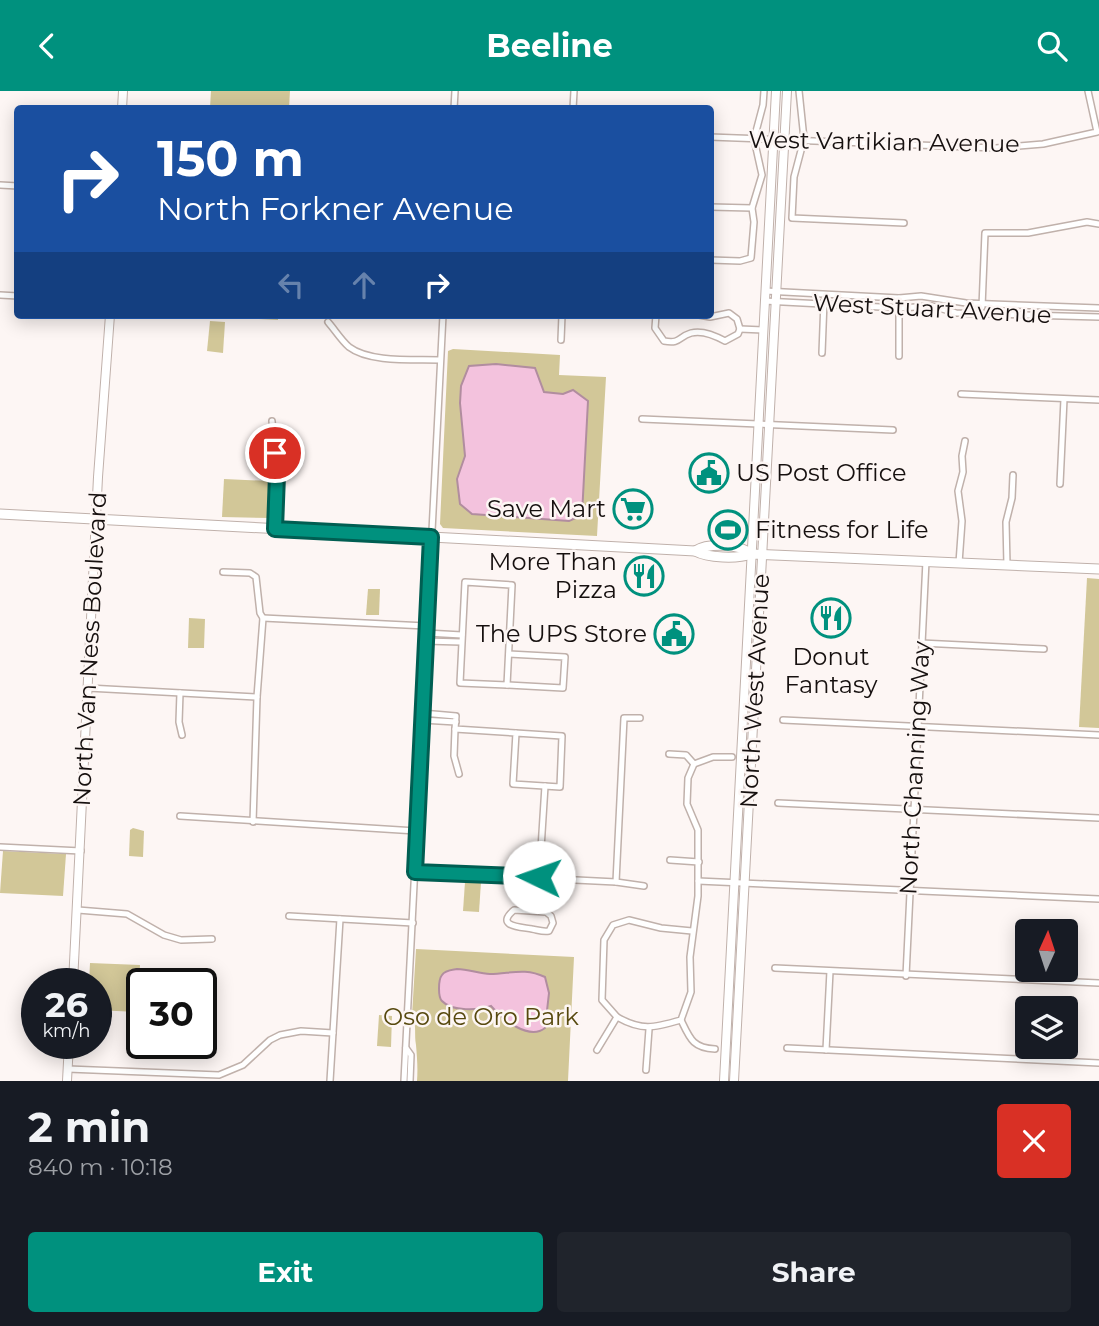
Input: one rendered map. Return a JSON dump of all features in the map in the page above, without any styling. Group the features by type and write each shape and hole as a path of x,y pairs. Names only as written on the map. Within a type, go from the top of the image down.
{"main road":[{"name":"North West Avenue","path":"724,1081 776,91"},
{"name":"North West Avenue","path":"734,1081 787,91"},
{"name":"North Van Ness Boulevard","path":"74,968 110,319"},
{"path":"0,514 695,551 703,546 744,548 751,554 1099,569"},
{"path":"743,697 749,705 747,772 750,796"},
{"path":"67,1081 68,1059"}],"street":[{"path":"714,260 740,261 751,258 754,222 752,208 762,174 754,139 764,91"},
{"path":"799,91 804,139 794,177 792,218 904,223"},
{"path":"1088,93 1099,93"},
{"name":"West Vartikian Avenue","path":"714,137 996,148 1043,144 1097,132 1088,93"},
{"path":"714,207 752,208"},
{"path":"981,313 985,233 1028,233 1087,222 1099,224"},
{"path":"822,353 824,294"},
{"name":"West Stuart Avenue","path":"765,296 922,296 982,304 1099,308"},
{"name":"West Stuart Avenue","path":"775,296 824,303 900,308 932,306 956,313 1099,317"},
{"path":"899,356 900,298"},
{"path":"714,316 729,313 737,319 740,329"},
{"path":"404,1081 443,319"},
{"path":"561,340 562,319"},
{"path":"656,319 655,328 664,341 672,342 679,342 691,333 709,334 725,341 733,338 740,329"},
{"path":"328,322 349,347 360,353 440,361"},
{"path":"740,329 763,330"},
{"path":"961,394 1099,400"},
{"path":"1060,484 1064,399"},
{"path":"642,419 893,430"},
{"path":"272,421 277,475 275,529"},
{"path":"958,563 962,521 958,491 965,441"},
{"path":"1007,565 1006,522 1012,498 1013,475"},
{"name":"North Channing Way","path":"906,976 926,561"},
{"path":"223,572 250,573 256,577 260,613 263,618 257,697 253,822"},
{"path":"507,685 512,585 465,582 460,683 563,688 565,657 509,654"},
{"path":"263,618 426,626"},
{"path":"426,633 462,635"},
{"path":"425,641 461,642"},
{"path":"921,643 1044,649"},
{"path":"88,688 257,697"},
{"path":"180,693 179,722 183,735"},
{"path":"422,716 516,733 562,736 560,787 513,784 516,733"},
{"path":"616,881 624,717 640,718"},
{"path":"783,720 1099,735"},
{"path":"456,722 454,756 459,773"},
{"path":"669,754 686,755 694,764"},
{"path":"715,1049 702,1048 691,1040 681,1020 691,992 692,931 698,896 699,862 698,830 687,804 688,778 694,764 713,757 732,757"},
{"path":"537,911 545,786"},
{"path":"778,803 1099,818"},
{"path":"180,816 416,831"},
{"path":"0,847 81,851"},
{"path":"670,860 699,862"},
{"path":"415,872 616,881 644,886"},
{"path":"698,881 1099,899"},
{"path":"514,909 537,911 551,915 553,923 549,931 516,928 509,923 509,914 514,909"},
{"path":"78,910 127,914 164,935 181,940 212,939"},
{"path":"289,916 412,923"},
{"path":"330,1081 340,919"},
{"path":"681,1020 649,1029 631,1025 617,1017 602,1000 604,940 613,925 629,920 661,928 692,931"},
{"path":"775,968 1099,983"},
{"path":"826,1051 830,971"},
{"path":"597,1050 617,1017"},
{"path":"646,1070 649,1029"},
{"path":"68,1069 200,1078 236,1069 270,1039 280,1035 301,1031 333,1033"},
{"path":"406,1048 411,1055 410,1081"},
{"path":"787,1048 1099,1063"}],"green space":[{"path":"211,91 290,91 289,105 210,105"},
{"path":"210,321 225,322 223,353 207,351"},
{"path":"453,349 560,355 559,375 606,377 597,536 443,528 440,524 448,351"},
{"path":"224,479 270,481 270,518 222,517"},
{"path":"1087,578 1099,579 1099,728 1079,727"},
{"path":"368,589 380,589 379,615 366,615"},
{"path":"189,618 205,619 204,648 188,648"},
{"path":"133,828 144,831 143,857 129,856 130,830"},
{"path":"3,851 66,854 63,896 0,893"},
{"path":"465,882 481,882 479,912 463,911"},
{"name":"Oso de Oro Park","path":"416,949 574,957 568,1081 417,1081 415,1026 412,1015"},
{"path":"90,963 140,965 140,968 126,968 126,1011 112,1011 112,968 90,968"},
{"path":"379,1015 392,1016 391,1047 377,1046"}],"shaded area":[{"path":"496,364 535,368 544,392 563,394 573,390 588,401 582,515 569,521 472,514 460,504 457,479 465,456 461,386 469,366"},
{"path":"457,969 490,974 524,972 545,977 549,993 545,1028 531,1032 516,1027 491,1006 466,1009 446,1005 440,996 441,977 445,972"}],"place":[{"name":"US Post Office","path":"709,473"},
{"name":"Save Mart","path":"633,509"},
{"name":"Fitness for Life","path":"728,530"},
{"name":"More Than Pizza","path":"644,576"},
{"name":"Donut Fantasy","path":"831,618"},
{"name":"The UPS Store","path":"674,634"}],"route":[{"path":"275,453 275,529 431,537 415,872 539,877"}]}
